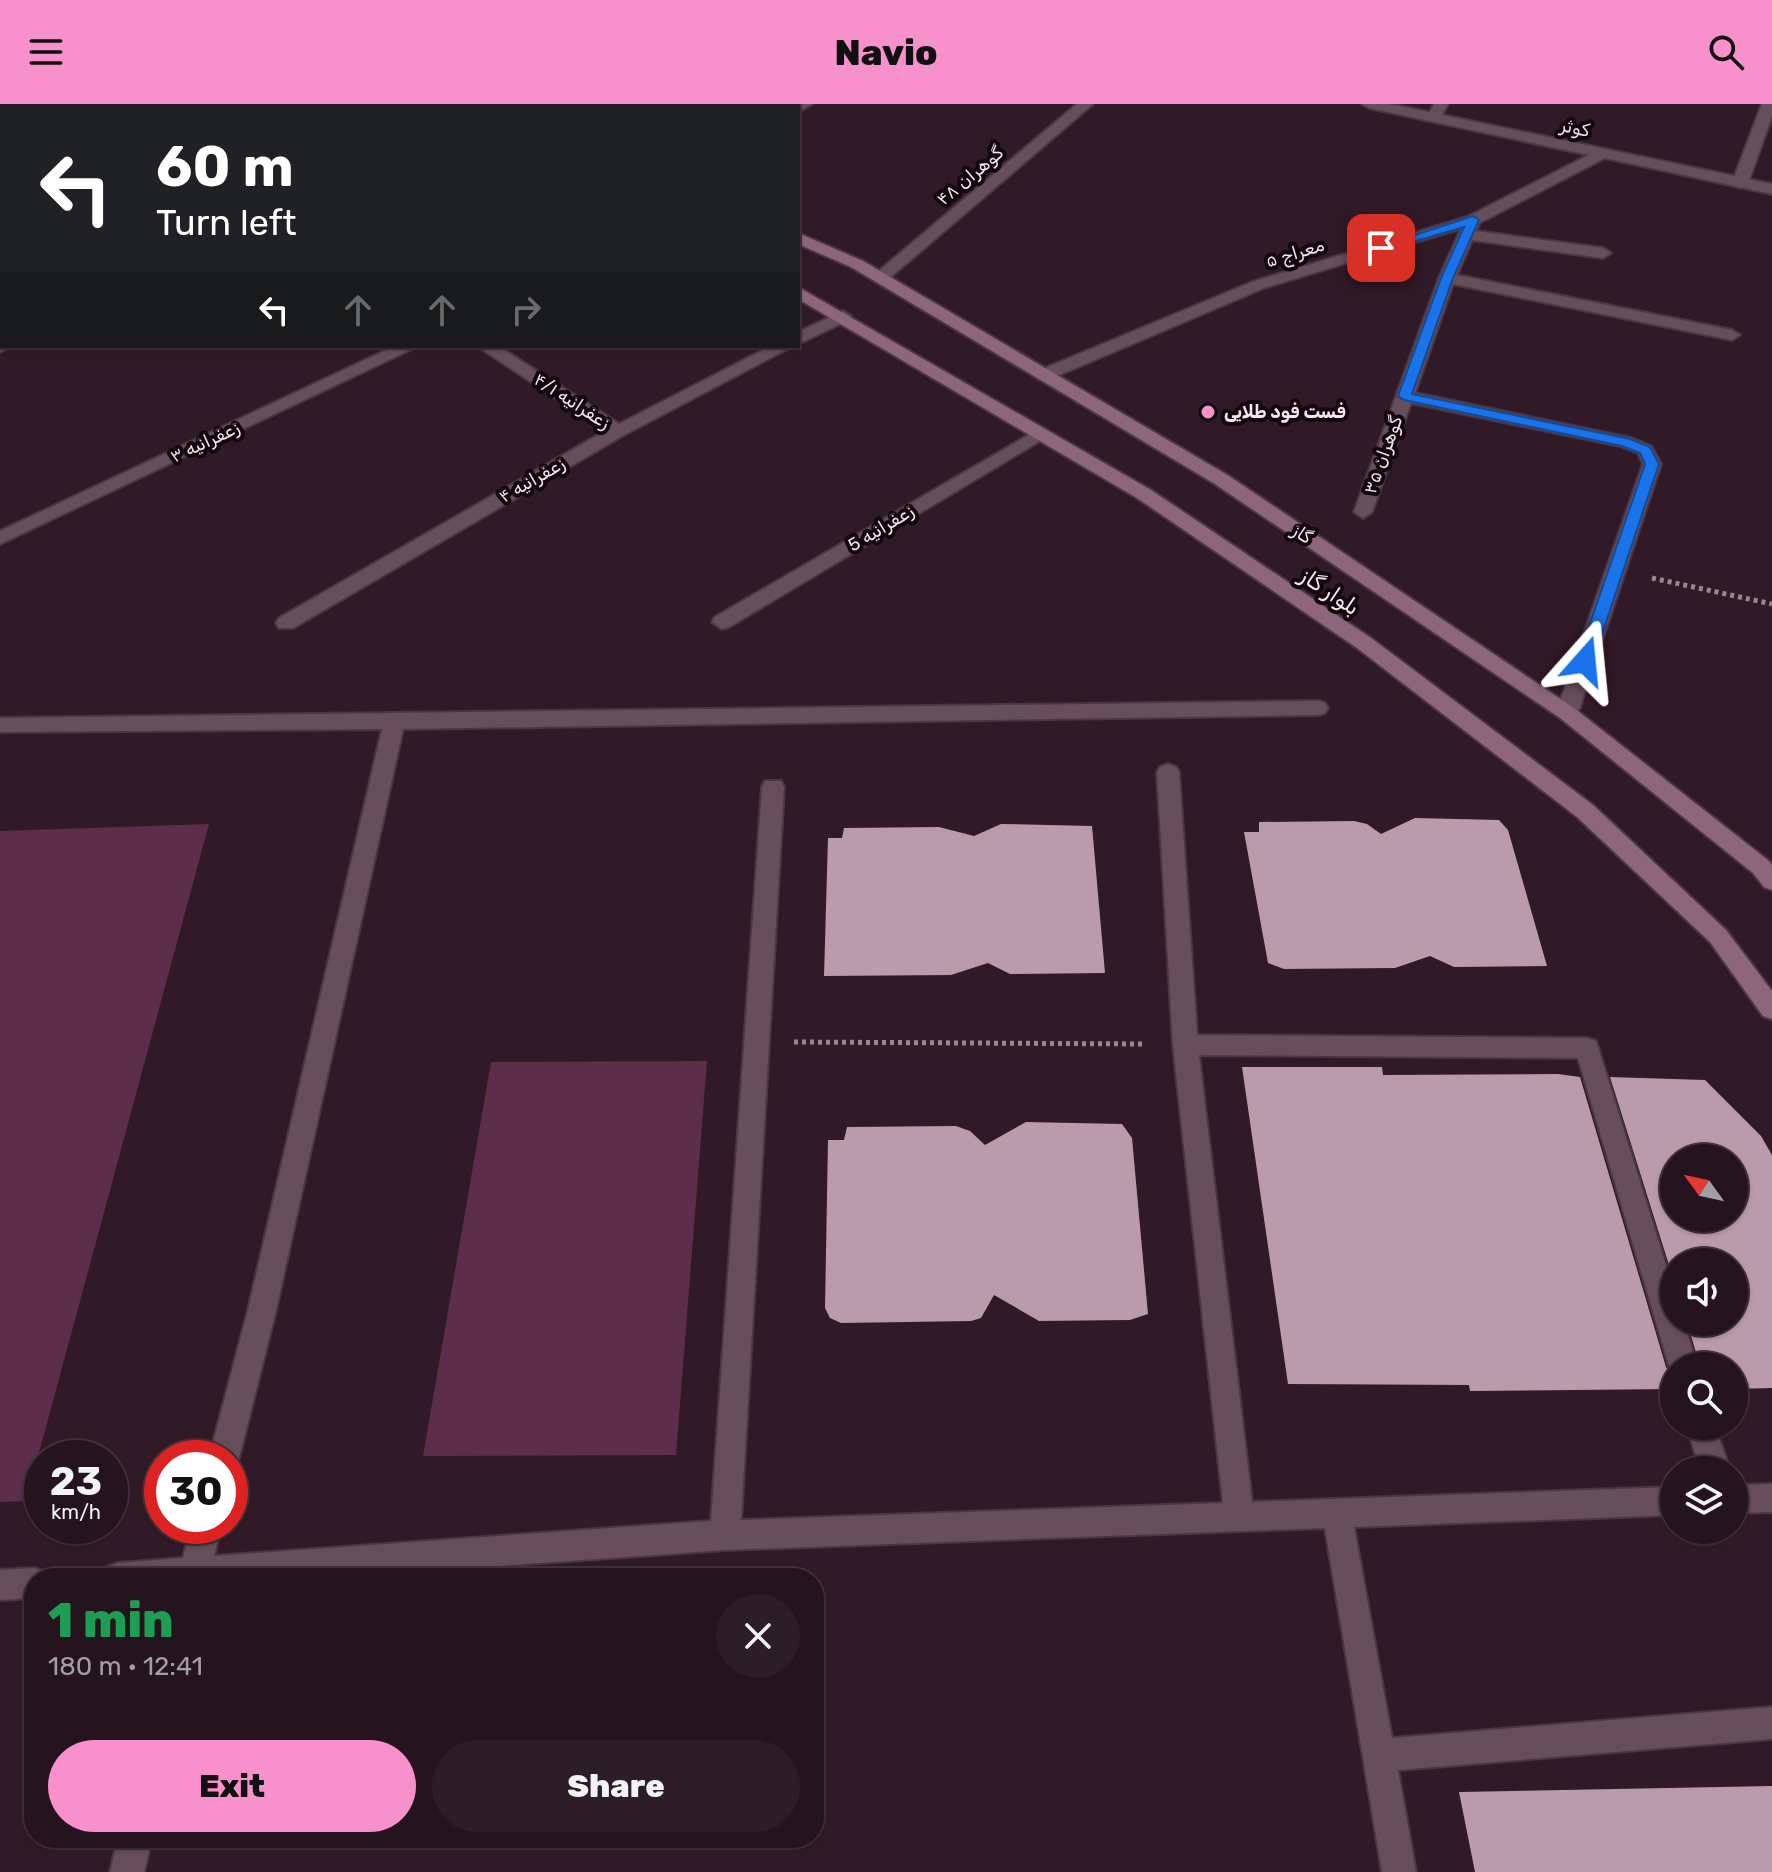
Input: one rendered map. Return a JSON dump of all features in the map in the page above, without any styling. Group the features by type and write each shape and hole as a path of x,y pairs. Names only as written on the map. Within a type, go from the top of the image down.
{"main road":[{"name":"گاز","path":"800,239 880,278 1222,480 1567,713 1761,867 1772,881"},
{"name":"بلوار گاز","path":"800,293 1144,494 1364,643 1585,811 1718,936 1772,1009"}],"street":[{"name":"گوهران ۴۸","path":"880,278 1086,104"},
{"name":"کوثر","path":"1369,104 1438,110 1602,154 1772,189"},
{"path":"1740,183 1769,104"},
{"name":"معراج ۵","path":"1044,375 1258,285 1470,227 1602,154"},
{"path":"1470,227 1603,253"},
{"name":"گوهران ۳۵","path":"1363,512 1447,278 1470,227"},
{"path":"1447,278 1732,335"},
{"path":"800,338 843,316"},
{"name":"زعفرانیه ۳","path":"0,538 405,348"},
{"name":"زعفرانیه ۴/۱","path":"489,348 618,431"},
{"name":"زعفرانیه ۴","path":"286,623 618,431 780,348"},
{"path":"1404,396 1625,442 1645,450 1652,464 1567,713"},
{"name":"5 زعفرانیه","path":"722,622 1039,434"},
{"path":"0,725 1318,708"},
{"path":"229,1440 266,1295 394,722"},
{"path":"1168,772 1185,1045 1239,1516"},
{"path":"725,1535 773,787"},
{"path":"1185,1045 1587,1048 1679,1352"},
{"path":"1748,1499 1772,1498"},
{"path":"298,1568 725,1535 1660,1501"},
{"path":"1337,1513 1399,1872"},
{"path":"196,1568 202,1544"},
{"path":"0,1585 24,1584"},
{"path":"1379,1755 1772,1723"},
{"path":"127,1872 133,1848"}],"path":[{"path":"1620,558 1629,568 1654,579 1772,604"},
{"path":"756,1042 1185,1045"}],"shaded area":[{"path":"209,824 42,1440 24,1440 24,1501 0,1502 0,831"},
{"path":"707,1061 676,1455 423,1456 491,1062"}],"building":[{"path":"1415,818 1499,820 1508,830 1547,966 1454,967 1430,956 1395,968 1284,969 1268,963 1244,832 1259,832 1259,822 1354,821 1367,824 1381,834"},
{"path":"1001,824 1092,826 1105,973 1010,974 988,963 951,975 824,976 828,838 842,838 844,828 939,827 974,836"},
{"path":"1242,1067 1382,1067 1383,1075 1558,1074 1580,1077 1662,1352 1660,1389 1470,1391 1469,1385 1288,1384"},
{"path":"1610,1077 1705,1080 1761,1136 1772,1155 1772,1388 1748,1389 1748,1352 1696,1352 1691,1336 1748,1336 1748,1248 1664,1248"},
{"path":"1026,1122 1122,1124 1132,1138 1148,1314 1130,1320 1039,1321 994,1295 981,1318 971,1321 841,1323 830,1318 825,1308 828,1140 844,1140 847,1127 956,1126 970,1131 985,1145"},
{"path":"1772,1786 1772,1872 1475,1872 1459,1792"}],"place":[{"name":"فست فود طلایی","path":"1208,412"}],"route":[{"path":"1381,248 1473,220 1447,278 1404,396 1625,442 1645,450 1652,464 1585,661"}]}
